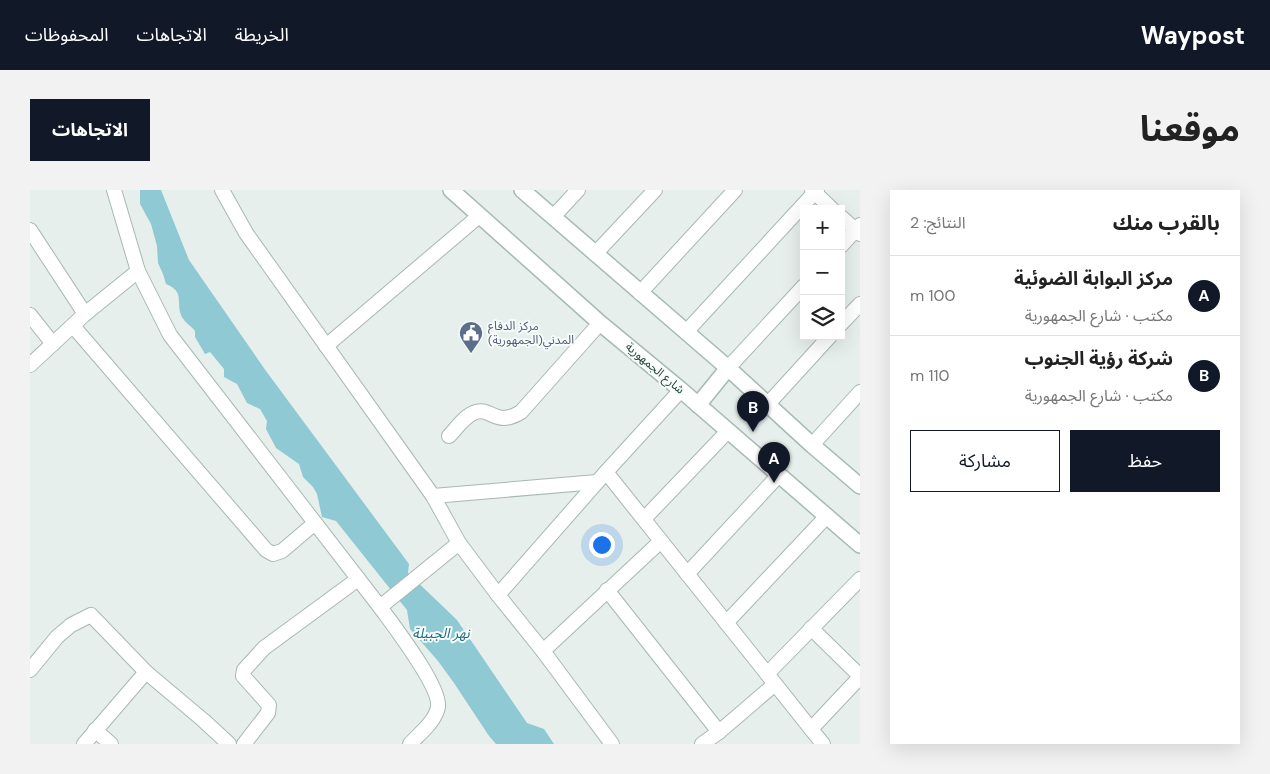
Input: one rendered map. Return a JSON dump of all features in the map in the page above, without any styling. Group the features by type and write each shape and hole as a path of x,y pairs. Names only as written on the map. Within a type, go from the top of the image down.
{"main road":[{"name":"شارع الجمهورية","path":"451,190 600,323 681,390 860,545"},
{"path":"522,190 728,368 860,486"},
{"path":"698,405 728,368"}],"street":[{"path":"114,190 138,271 170,335 380,607 410,650 436,693 438,706 434,719 410,744"},
{"path":"222,190 246,233 433,496 459,542 612,744"},
{"path":"553,217 578,190"},
{"path":"595,254 655,190"},
{"path":"640,293 735,190"},
{"path":"686,332 815,191 828,205"},
{"path":"326,346 479,216"},
{"path":"845,220 859,230 845,242"},
{"path":"30,230 85,314"},
{"path":"30,365 85,314 138,271"},
{"path":"728,368 800,290"},
{"path":"845,320 860,304"},
{"path":"30,315 53,344"},
{"path":"449,436 475,412 486,411 500,418 511,417 521,412 600,323"},
{"path":"72,326 266,550 273,554 282,551 315,523"},
{"path":"768,404 826,340"},
{"path":"498,595 601,477 681,390"},
{"path":"812,445 860,392"},
{"path":"644,519 728,431"},
{"path":"688,574 780,475"},
{"path":"433,496 601,477"},
{"path":"601,477 644,519 822,744"},
{"path":"726,623 827,516"},
{"path":"543,651 661,541"},
{"path":"380,607 459,542"},
{"path":"702,744 719,732 771,679 812,628 860,578"},
{"path":"244,744 268,714 269,705 243,676 244,670 264,648 358,579"},
{"path":"607,590 719,732"},
{"path":"30,670 57,637 71,626 91,615 146,672 228,744"},
{"path":"811,729 860,676 812,628"},
{"path":"84,744 146,672"},
{"path":"95,730 111,744"}],"water":[{"name":"نهر الجبيلة","path":"140,190 161,190 189,260 266,371 409,564 408,573 457,620 527,723 544,729 554,744 496,744 438,661 410,629 407,610 336,521 322,517 317,494 303,477 299,464 276,448 266,429 267,421 260,409 247,403 237,384 224,377 224,369 210,352 205,354 195,337 195,331 182,317 178,294 176,290 166,284 158,263 157,246 151,224 140,204"}],"place":[{"name":"مركز الدفاع المدني(الجمهورية)","path":"471,354"},
{"name":"شركة رؤية الجنوب","path":"753,432"},
{"name":"مركز البوابة الضوئية","path":"774,483"}]}
